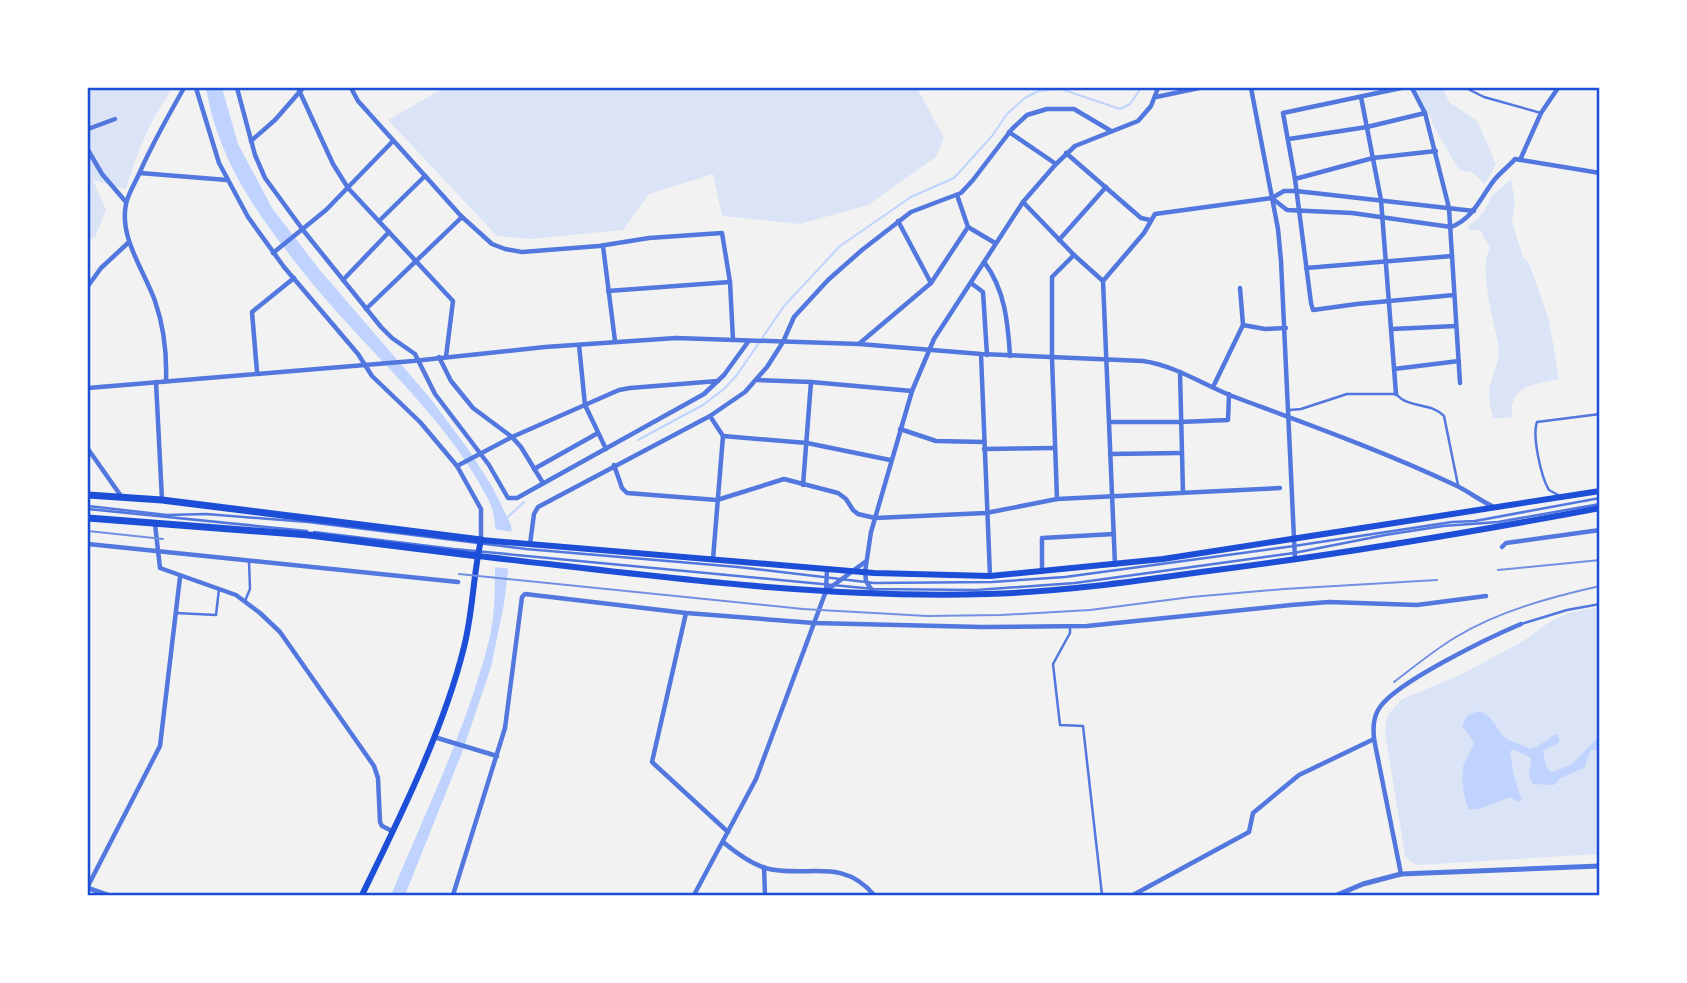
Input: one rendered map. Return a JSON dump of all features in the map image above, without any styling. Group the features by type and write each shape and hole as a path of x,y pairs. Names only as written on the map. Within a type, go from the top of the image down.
{"main road":[{"path":"88,518 309,535 713,559 827,573 851,571 990,576 1042,573 1294,543 1600,491"},
{"path":"88,495 162,500 482,546 488,554 737,584 988,594 1042,591 1477,531 1600,506"},
{"path":"362,895 433,737 455,677 465,644 482,546"}],"street":[{"path":"166,381 165,338 145,276 128,243 126,203 184,88"},
{"path":"196,88 227,180 248,217 293,278 358,354 372,376 420,422 458,465 481,509 482,546"},
{"path":"237,88 260,170 301,231 366,309 392,338 412,352 435,394 479,453 508,498 514,499 704,394 719,381 750,342"},
{"path":"351,88 358,101 393,141 462,217 492,244 522,252 722,233 730,282 733,340"},
{"path":"872,591 866,582 865,572 875,518 890,460 928,351 1023,202 1056,164 1079,144 1138,121 1151,106 1158,88"},
{"path":"1155,97 1199,88"},
{"path":"1251,88 1280,250 1286,328 1295,556"},
{"path":"1401,88 1283,113 1313,310 1454,295"},
{"path":"1412,88 1425,114 1449,208 1460,383"},
{"path":"1520,160 1541,113 1558,88"},
{"path":"251,141 275,120 300,89 333,163 348,188 453,301 446,357"},
{"path":"1361,97 1381,200 1396,394"},
{"path":"528,546 536,508 710,416 745,392 757,380 794,317 808,300 844,265 898,221 918,208 957,195 973,180 1009,132 1023,118 1035,111 1063,108 1078,110 1111,131"},
{"path":"1289,139 1367,127 1425,114"},
{"path":"88,129 115,119"},
{"path":"1009,132 1056,164"},
{"path":"274,252 348,188 393,141"},
{"path":"88,149 102,174 126,203"},
{"path":"1295,179 1373,158 1436,151"},
{"path":"1066,153 1140,218 1150,220"},
{"path":"1272,198 1287,210 1383,217 1451,227 1464,222 1475,211 1495,180 1515,159 1600,173"},
{"path":"140,173 227,180"},
{"path":"379,221 425,176"},
{"path":"1059,240 1105,187"},
{"path":"1115,565 1104,281 1144,233 1155,214 1272,198 1284,191 1475,211"},
{"path":"957,195 968,227 995,243"},
{"path":"1023,202 1074,255 1104,281"},
{"path":"366,309 462,217"},
{"path":"898,221 931,283"},
{"path":"859,344 931,283 968,227"},
{"path":"343,280 389,232"},
{"path":"88,286 101,268 128,243"},
{"path":"603,246 614,341"},
{"path":"1057,499 1052,278 1074,255"},
{"path":"1306,268 1452,256"},
{"path":"984,262 996,283 1007,317 1010,356"},
{"path":"257,372 252,312 293,278"},
{"path":"608,292 730,282"},
{"path":"971,282 983,292 984,449 990,576"},
{"path":"1213,387 1243,325 1240,288"},
{"path":"1243,325 1265,329 1286,328"},
{"path":"1392,329 1456,326"},
{"path":"88,388 614,341 676,338 859,344 928,351 1160,364 1458,486 1496,508"},
{"path":"579,345 585,405 606,449"},
{"path":"439,357 451,381 473,408 521,447 542,483"},
{"path":"1394,369 1459,361"},
{"path":"1180,372 1183,493"},
{"path":"757,380 912,391"},
{"path":"458,465 512,437 630,388 719,381"},
{"path":"156,382 162,500"},
{"path":"803,485 811,382"},
{"path":"1109,422 1228,420 1229,394"},
{"path":"710,416 723,436 713,559"},
{"path":"900,429 936,441 984,442"},
{"path":"534,469 598,433"},
{"path":"723,436 807,443 890,460"},
{"path":"984,449 1055,448"},
{"path":"88,449 121,496"},
{"path":"1110,454 1181,453"},
{"path":"614,466 626,492 717,500 784,479 838,493 858,514 875,518 986,513 1057,499 1280,488"},
{"path":"155,524 156,552 160,568 180,577 219,588 245,601 279,632 374,766 378,778 380,822 392,831"},
{"path":"1502,548 1506,543 1600,530"},
{"path":"1042,573 1042,538 1114,534"},
{"path":"88,544 458,582"},
{"path":"827,587 866,561"},
{"path":"694,895 760,768 827,587 827,573"},
{"path":"108,895 88,887 160,746 180,577"},
{"path":"453,895 509,706 523,595 686,613 814,623 972,627 1070,627 1329,602 1417,605 1486,596"},
{"path":"686,613 652,762 728,832"},
{"path":"1401,874 1374,739 1378,709 1394,693 1476,644 1521,624"},
{"path":"433,737 494,755"},
{"path":"1133,895 1249,832 1253,813 1298,775 1374,739"},
{"path":"722,842 764,867 840,872 864,884 874,895"},
{"path":"1337,895 1363,884 1401,874 1600,866"},
{"path":"764,867 765,895"}],"lane":[{"path":"1466,88 1484,97 1541,113"},
{"path":"1290,410 1347,394 1396,394 1403,402 1440,411 1444,416 1458,486"},
{"path":"1564,497 1554,494 1546,485 1534,430 1537,422 1600,414"},
{"path":"528,546 827,573 866,582 992,582 1065,577 1438,523 1475,521 1600,498"},
{"path":"88,508 308,522 482,546"},
{"path":"88,508 482,546"},
{"path":"245,601 250,589 249,561"},
{"path":"835,584 872,591"},
{"path":"176,613 216,615 219,588"},
{"path":"1521,624 1567,610 1600,604"},
{"path":"1070,627 1070,633 1053,664 1060,725 1083,726 1102,895"}],"shaded area":[{"path":"88,88 173,88 145,136 126,189 93,180 106,210 95,237 88,241"},
{"path":"444,88 917,88 944,138 936,157 868,205 800,224 722,216 713,174 649,194 623,230 530,239 497,236 388,120"},
{"path":"1415,88 1443,88 1449,102 1477,121 1496,164 1485,184 1472,172 1459,170 1431,117 1424,110"},
{"path":"1511,179 1515,202 1512,222 1549,320 1559,379 1525,388 1515,398 1512,417 1493,419 1489,392 1499,351 1486,281 1490,248 1480,230 1469,230 1468,227 1484,212 1492,196"},
{"path":"1599,607 1599,854 1417,865 1411,862 1405,855 1385,733 1387,716 1402,699 1460,675 1525,640 1548,623 1568,613"}],"water":[{"path":"206,88 222,88 238,144 272,208 319,269 430,398 493,488 511,525 512,538 504,604 491,667 463,750 405,895 391,895 457,740 491,633 496,532 493,511 468,465 447,435 323,297 254,205 220,139"},
{"path":"1478,711 1489,717 1507,739 1529,749 1558,735 1560,742 1543,751 1546,766 1551,772 1571,765 1596,739 1599,741 1599,750 1591,750 1584,768 1560,778 1554,785 1533,784 1529,775 1531,758 1513,749 1510,752 1514,776 1522,801 1510,797 1479,809 1469,809 1462,773 1474,742 1462,726 1467,716"}],"pier":[{"path":"492,529 515,532 512,569 492,567"}],"waterway":[{"path":"638,440 703,405 724,389 737,375 784,306 840,246 911,197 954,178 992,136 1007,114 1025,98 1038,91 1061,89 1120,109 1130,104 1141,88"},
{"path":"508,517 524,502"}],"railway":[{"path":"88,531 163,539"},
{"path":"1498,570 1600,560"},
{"path":"459,574 803,609 927,616 1090,610 1191,597 1437,580"},
{"path":"1394,682 1448,642 1490,620 1544,600 1600,586"}]}
